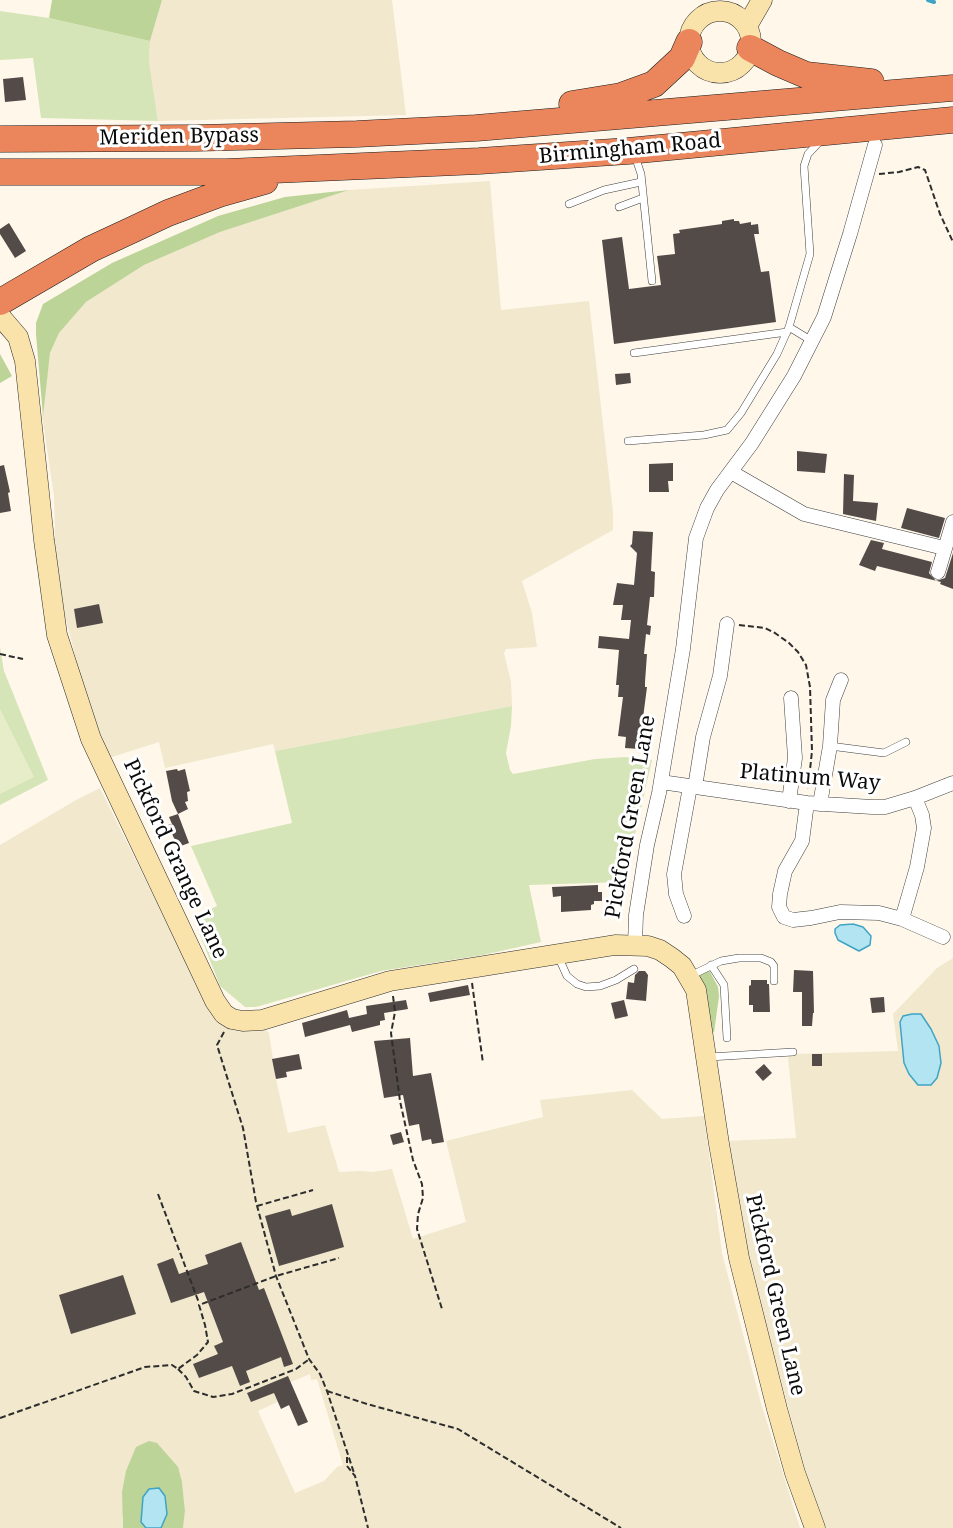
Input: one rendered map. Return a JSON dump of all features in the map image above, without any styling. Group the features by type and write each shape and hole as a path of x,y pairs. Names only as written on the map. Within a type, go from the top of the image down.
{"highway":[{"path":"749,37 778,63 806,75 945,88"},
{"path":"388,132 601,100 640,90 654,84 675,67 689,42"},
{"name":"Birmingham Road","path":"357,134 476,128 945,88"},
{"name":"Birmingham Road","path":"306,170 628,151 953,120"},
{"name":"Meriden Bypass","path":"0,139 357,134"},
{"path":"0,302 91,249 168,213 244,186 306,170"},
{"name":"Meriden Bypass","path":"0,172 306,170"}],"street":[{"path":"721,11 743,0"},
{"path":"749,37 740,18 721,11 702,16 695,23 689,42 696,61 702,68 712,72 732,71 747,58 749,37 762,0"},
{"name":"Pickford Green Lane","path":"815,1528 795,1473 739,1258 696,990 682,966 660,950 635,945 636,915 683,649 696,538 707,508 752,443 794,376 824,317 873,173 875,145"},
{"name":"Pickford Grange Lane","path":"0,316 18,337 25,361 44,540 57,635 91,739 215,1001 224,1014 232,1019"},
{"path":"731,472 804,514 944,548"},
{"path":"938,572 952,522"},
{"path":"684,916 676,894 674,874 703,737 720,676 727,624"},
{"path":"841,680 833,700 830,746 802,841 785,871 779,907 782,914 793,920 840,912 879,913 902,919 943,937"},
{"path":"789,801 795,758 791,698"},
{"name":"Platinum Way","path":"661,782 813,804 885,807 953,783"},
{"path":"902,919 917,867 924,828 922,815 915,798"},
{"path":"232,1019 262,1020 390,981 615,945 635,945"}],"lane":[{"path":"628,441 704,435 727,430 741,413 777,354 788,330 810,254 804,172 808,154 829,132"},
{"path":"628,151 635,155 641,174 652,281"},
{"path":"569,204 604,190 641,182"},
{"path":"619,207 644,198"},
{"path":"634,353 788,330 812,341"},
{"path":"830,746 884,753 906,742"},
{"path":"557,954 567,976 577,984 586,987 600,986 634,969"},
{"path":"689,976 711,965 739,958 761,958 771,962 774,966 774,981"},
{"path":"711,965 724,985 727,1038"},
{"path":"707,1057 793,1052"}],"path":[{"path":"873,173 899,172 918,167 925,170 940,214 953,242"},
{"path":"727,624 765,628 775,633 789,643 806,665 810,687 813,804"},
{"path":"0,654 23,659"},
{"path":"470,977 483,1063"},
{"path":"392,992 395,1012 391,1034 400,1101 413,1160 422,1184 423,1198 418,1214 417,1229 442,1309"},
{"path":"232,1019 217,1045 243,1128 257,1206 276,1276 309,1359 320,1374 327,1391 346,1453 347,1466 354,1476 368,1528"},
{"path":"257,1206 313,1190"},
{"path":"158,1194 206,1325 208,1342 197,1355 178,1369"},
{"path":"199,1305 276,1276 339,1258"},
{"path":"0,1418 145,1367 172,1365 186,1377 194,1391 213,1397 232,1394 296,1369 309,1359"},
{"path":"327,1391 458,1429 621,1528"}],"shaded area":[{"path":"162,0 392,0 406,115 158,121 149,61 150,41"},
{"path":"490,181 501,310 589,301 613,512 613,530 522,581 532,613 537,647 506,649 504,653 511,682 512,706 275,751 273,744 165,768 159,742 109,758 82,682 56,569 54,496 42,415 50,353 59,333 86,302 144,265 220,232 349,190"},
{"path":"100,788 209,1009 260,1025 269,1033 288,1133 325,1125 339,1172 373,1172 392,1169 413,1239 466,1222 446,1141 543,1117 540,1100 632,1090 662,1119 704,1116 722,1253 760,1400 800,1528 183,1528 185,1511 182,1482 122,1516 123,1528 0,1528 0,845","holes":["310,1374 311,1380 317,1379 343,1465 337,1467 324,1481 295,1493 258,1411 282,1400 291,1382"]},
{"path":"953,958 953,1528 826,1528 808,1480 753,1279 726,1141 796,1138 788,1057 795,1054 898,1051 893,1014 937,968"}],"green space":[{"path":"52,0 162,0 150,41 49,18"},
{"path":"0,11 49,18 150,41 149,61 158,121 41,118 33,58 0,60"},
{"path":"349,190 220,232 144,265 86,302 59,333 50,353 43,416 36,323 43,304 112,263 218,216 285,197"},
{"path":"0,354 12,376 0,383"},
{"path":"0,647 4,671 48,780 0,805"},
{"path":"512,706 506,753 513,774 595,759 625,757 652,760 622,882 529,885 541,942 483,955 381,971 256,1007 245,1007 220,986 193,917 217,906 191,846 292,823 275,751"},
{"path":"0,709 34,777 0,794"},
{"path":"709,970 718,987 719,996 714,1033 711,1029 708,1005 699,975"},
{"path":"149,1441 157,1443 178,1467 185,1511 183,1528 123,1528 122,1492 126,1471 136,1447"}],"water":[{"path":"853,924 863,927 871,936 870,945 859,951 838,940 835,933 835,929 840,925"},
{"path":"921,1014 939,1046 941,1063 937,1078 931,1085 918,1085 904,1063 900,1022 903,1016"},
{"path":"159,1488 165,1496 167,1514 161,1528 146,1528 141,1522 143,1497 149,1489"}],"building":[{"path":"23,77 26,100 5,102 3,79"},
{"path":"734,219 740,224 751,222 751,225 758,224 759,234 754,234 761,272 769,271 776,322 614,344 602,240 622,237 629,289 661,285 657,256 675,254 673,234 680,233 679,230 722,224 722,221"},
{"path":"9,223 26,251 15,258 0,234 0,229"},
{"path":"630,373 631,383 616,385 615,374"},
{"path":"797,451 827,454 825,473 797,471"},
{"path":"673,463 673,481 668,481 669,492 649,492 649,464"},
{"path":"4,465 10,492 8,493 11,511 0,513 0,466"},
{"path":"844,474 854,475 853,501 878,503 876,521 843,514"},
{"path":"907,508 945,518 939,538 901,528"},
{"path":"633,531 653,532 651,571 655,572 654,597 650,597 647,625 651,626 650,635 646,634 644,654 647,654 645,687 647,687 639,749 625,748 626,737 618,736 623,697 618,697 619,685 616,685 619,650 598,648 599,636 629,639 631,620 621,620 623,605 613,605 617,583 634,585 637,553 630,546"},
{"path":"871,540 884,543 882,549 932,562 929,573 936,581 877,566 875,571 859,565"},
{"path":"953,553 953,589 936,581 945,578"},
{"path":"99,604 103,623 77,628 74,609"},
{"path":"177,769 178,771 185,769 190,791 187,792 188,801 185,802 188,809 178,814 172,801 166,771"},
{"path":"178,814 189,843 178,847 168,825 172,824 169,817"},
{"path":"182,872 192,895 184,899 173,875"},
{"path":"598,885 598,892 602,892 602,901 594,901 591,910 561,912 561,896 553,897 552,887"},
{"path":"794,970 813,971 812,1026 802,1026 802,992 793,992"},
{"path":"639,971 645,971 648,975 646,1001 626,999 628,982 634,983 635,975"},
{"path":"751,980 767,980 770,1012 753,1012 753,1005 749,1005"},
{"path":"468,985 470,995 430,1002 428,993"},
{"path":"884,997 885,1012 872,1013 870,998"},
{"path":"406,1000 408,1009 384,1013 385,1020 380,1021 380,1025 352,1032 350,1025 305,1037 302,1023 347,1010 349,1018 367,1014 366,1006"},
{"path":"624,1000 628,1016 615,1019 611,1003"},
{"path":"410,1038 413,1076 431,1073 444,1142 432,1144 431,1139 422,1141 419,1124 409,1126 403,1095 384,1098 374,1041"},
{"path":"299,1054 302,1069 286,1072 287,1077 276,1079 272,1059"},
{"path":"812,1054 822,1054 822,1066 812,1066"},
{"path":"764,1064 772,1073 763,1081 755,1072"},
{"path":"401,1132 404,1142 393,1145 390,1135"},
{"path":"332,1204 344,1247 279,1266 265,1216 290,1209 292,1216"},
{"path":"241,1242 259,1290 264,1288 293,1364 284,1367 281,1357 246,1371 250,1382 240,1386 232,1366 199,1378 193,1364 218,1354 214,1346 223,1342 204,1292 171,1303 157,1264 173,1258 179,1274 208,1264 205,1255"},
{"path":"123,1275 136,1314 71,1334 59,1295"},
{"path":"288,1376 308,1422 298,1426 289,1405 281,1409 274,1393 251,1402 247,1393"}],"waterway":[{"path":"928,0 934,2"}]}
